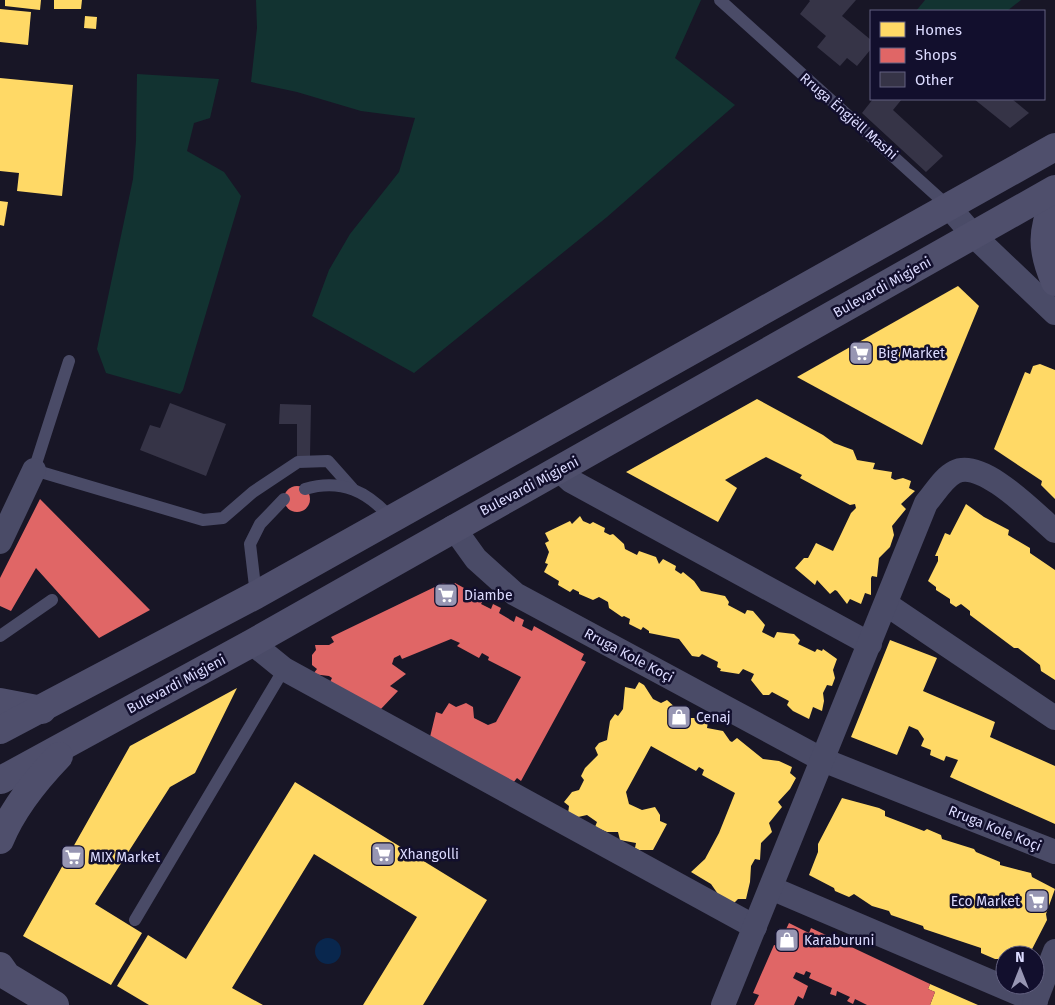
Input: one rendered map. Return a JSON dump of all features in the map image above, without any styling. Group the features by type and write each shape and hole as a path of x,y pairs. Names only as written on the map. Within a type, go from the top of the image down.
{"main road":[{"path":"0,730 42,710 392,520 1055,147"},
{"name":"Bulevardi Migjeni","path":"0,777 86,733 252,642 974,236 1055,188"},
{"path":"1055,199 1047,216 1044,235 1045,257 1055,282"},
{"path":"0,702 42,710"},
{"path":"0,840 19,804 39,778 61,754 86,733"},
{"path":"0,966 7,976 55,1005"}],"street":[{"name":"Rruga Ëngjëll Mashi","path":"948,206 974,236 1055,312"},
{"path":"724,1005 926,503 947,478 956,472 966,469 990,477 1055,531"},
{"path":"0,542 34,470"},
{"path":"559,470 571,481 870,644"},
{"name":"Rruga Kole Koçi","path":"454,527 476,559 515,594 823,760 1055,852"},
{"path":"886,604 1055,718"},
{"path":"252,642 284,669 755,927"},
{"path":"771,888 1035,1003 1055,951"}],"lane":[{"name":"Rruga Ëngjëll Mashi","path":"720,0 948,206"},
{"path":"69,361 34,470 203,520 223,518 254,492 298,462 328,461 352,488 380,505 392,520"},
{"path":"305,489 319,485 352,488"},
{"path":"256,595 250,544 260,524 284,499"},
{"path":"0,636 52,600"},
{"path":"135,920 284,669"}],"green space":[{"path":"256,0 701,0 675,58 735,105 607,217 414,373 312,316 329,270 350,234 399,172 415,118 361,111 297,92 251,82 257,28"},
{"path":"925,0 1021,0 1008,10 917,10"},
{"path":"137,74 219,79 210,118 194,123 187,151 224,172 241,196 183,390 180,394 106,373 97,349 133,179 136,141"}],"water":[{"path":"328,938 337,942 341,951 337,960 328,964 319,960 315,951 319,942"}],"building: Homes":[{"path":"5,0 41,0 40,10 5,6"},
{"path":"54,0 82,0 81,9 54,9"},
{"path":"0,9 31,12 28,45 0,42"},
{"path":"85,16 97,17 96,29 84,28"},
{"path":"0,78 73,85 62,196 17,191 19,173 0,171"},
{"path":"0,201 8,202 4,226 0,225"},
{"path":"958,286 979,306 922,445 797,377"},
{"path":"1040,364 1055,370 1055,499 1041,485 1042,481 994,449 1025,372 1030,374 1033,366"},
{"path":"757,399 834,443 853,450 857,460 875,463 873,469 892,472 891,478 895,480 903,478 911,481 909,488 915,491 901,504 906,509 892,526 894,535 890,547 879,558 877,577 872,576 871,578 871,595 865,593 861,604 850,599 847,604 837,591 835,590 830,594 817,580 815,585 795,568 804,558 808,558 816,543 833,551 851,513 856,508 855,504 850,505 800,478 802,475 766,457 725,480 737,488 718,522 626,472"},
{"path":"966,504 984,517 1009,530 1008,535 1030,548 1030,553 1055,570 1055,680 1041,671 1040,665 1018,648 1014,648 970,615 970,611 961,604 956,607 950,603 950,599 936,590 936,587 928,581 938,561 938,556 935,556 945,533 950,535"},
{"path":"580,516 583,521 590,524 593,522 605,528 604,532 610,535 613,534 624,544 625,549 637,555 639,551 656,557 659,564 663,559 676,566 675,570 681,574 683,572 694,581 701,591 725,596 729,602 728,605 745,614 747,610 753,611 765,625 762,632 774,638 777,632 794,634 800,640 798,644 815,652 817,649 822,651 823,649 837,659 833,670 835,678 832,686 827,685 823,693 822,711 813,707 809,719 793,711 787,705 789,701 772,692 769,695 763,695 751,680 754,674 743,669 739,674 720,671 721,669 717,667 718,662 702,654 699,657 692,656 679,639 649,633 643,627 641,630 629,624 630,619 622,617 609,608 608,602 599,597 593,600 573,589 570,592 558,585 559,581 544,572 548,564 545,563 549,552 545,543 549,541 545,533 570,521 572,524"},
{"path":"890,640 937,658 923,691 995,722 990,737 1055,766 1055,824 950,777 958,760 946,756 944,761 930,755 931,750 921,746 924,739 918,730 909,726 897,755 851,737"},
{"path":"639,682 644,685 653,699 661,703 667,700 687,718 698,718 708,722 707,728 723,731 732,742 737,738 763,759 779,761 792,767 790,773 796,778 790,789 778,802 782,807 769,823 772,832 761,843 760,860 755,859 751,866 746,899 738,899 733,904 718,894 711,884 691,872 705,859 719,833 735,793 702,775 704,770 699,767 696,771 651,746 626,792 629,804 642,810 655,807 660,815 660,821 667,824 653,850 639,850 635,848 636,843 620,840 618,832 607,832 595,827 597,822 587,815 578,817 568,814 569,806 564,802 572,792 579,790 584,780 581,776 585,768 598,755 595,748 599,743 607,740 610,721 615,714 618,716 623,709 625,687 635,689"},
{"path":"237,688 195,773 170,787 95,904 142,933 111,985 23,936 130,746"},
{"path":"295,782 487,900 423,1005 363,1005 417,917 314,854 232,988 263,1005 149,1005 117,986 148,935 186,959"},
{"path":"842,798 879,808 885,811 885,816 924,831 927,829 941,835 942,839 974,849 976,852 1000,862 1000,865 1031,873 1032,877 1055,889 1046,914 1047,920 1034,945 995,945 995,959 981,953 981,948 924,929 923,926 891,915 889,911 872,906 854,894 849,897 835,891 834,888 809,875 818,852 818,844"},
{"path":"930,984 978,1005 930,1005 935,992 928,989"}],"building: Shops":[{"path":"297,486 306,490 310,499 306,508 297,512 288,508 284,499 288,490"},
{"path":"40,499 150,610 99,638 36,568 11,611 0,606 0,578"},
{"path":"443,583 453,586 455,583 484,599 481,604 491,609 493,604 501,608 499,613 514,622 516,616 524,620 522,626 532,631 534,626 584,654 581,660 586,662 521,781 517,778 513,783 430,737 436,712 442,714 449,703 456,707 466,703 473,707 474,718 488,725 496,722 521,677 488,660 489,657 482,653 479,658 457,646 460,643 451,639 402,659 400,655 394,658 392,664 406,674 390,686 398,691 380,710 330,682 332,678 329,676 313,674 317,669 312,665 312,655 316,650 315,645 329,645 334,642 331,637"},
{"path":"789,923 809,933 811,928 930,984 928,989 935,992 930,1005 867,1005 855,999 853,1004 847,1001 850,997 837,991 836,996 830,994 832,988 809,978 811,973 806,971 804,975 796,972 793,978 808,986 803,999 798,996 794,1005 754,1005 759,995 753,993 774,945 778,946"}],"building: Other":[{"path":"856,0 842,16 870,39 870,50 857,66 847,58 840,66 817,47 826,36 800,14 810,1"},
{"path":"872,100 901,100 893,110 943,156 926,172 862,113"},
{"path":"975,100 1013,100 1029,113 1010,128"},
{"path":"170,403 226,424 206,476 140,450 150,425 160,428"},
{"path":"280,404 311,405 310,456 297,456 297,424 279,424"}],"place":[{"name":"Big Market","path":"861,353"},
{"name":"Diambe","path":"446,595"},
{"name":"Cenaj","path":"679,717"},
{"name":"Xhangolli","path":"383,854"},
{"name":"MIX Market","path":"73,857"},
{"name":"Eco Market","path":"1037,901"},
{"name":"Karaburuni","path":"787,940"}]}
